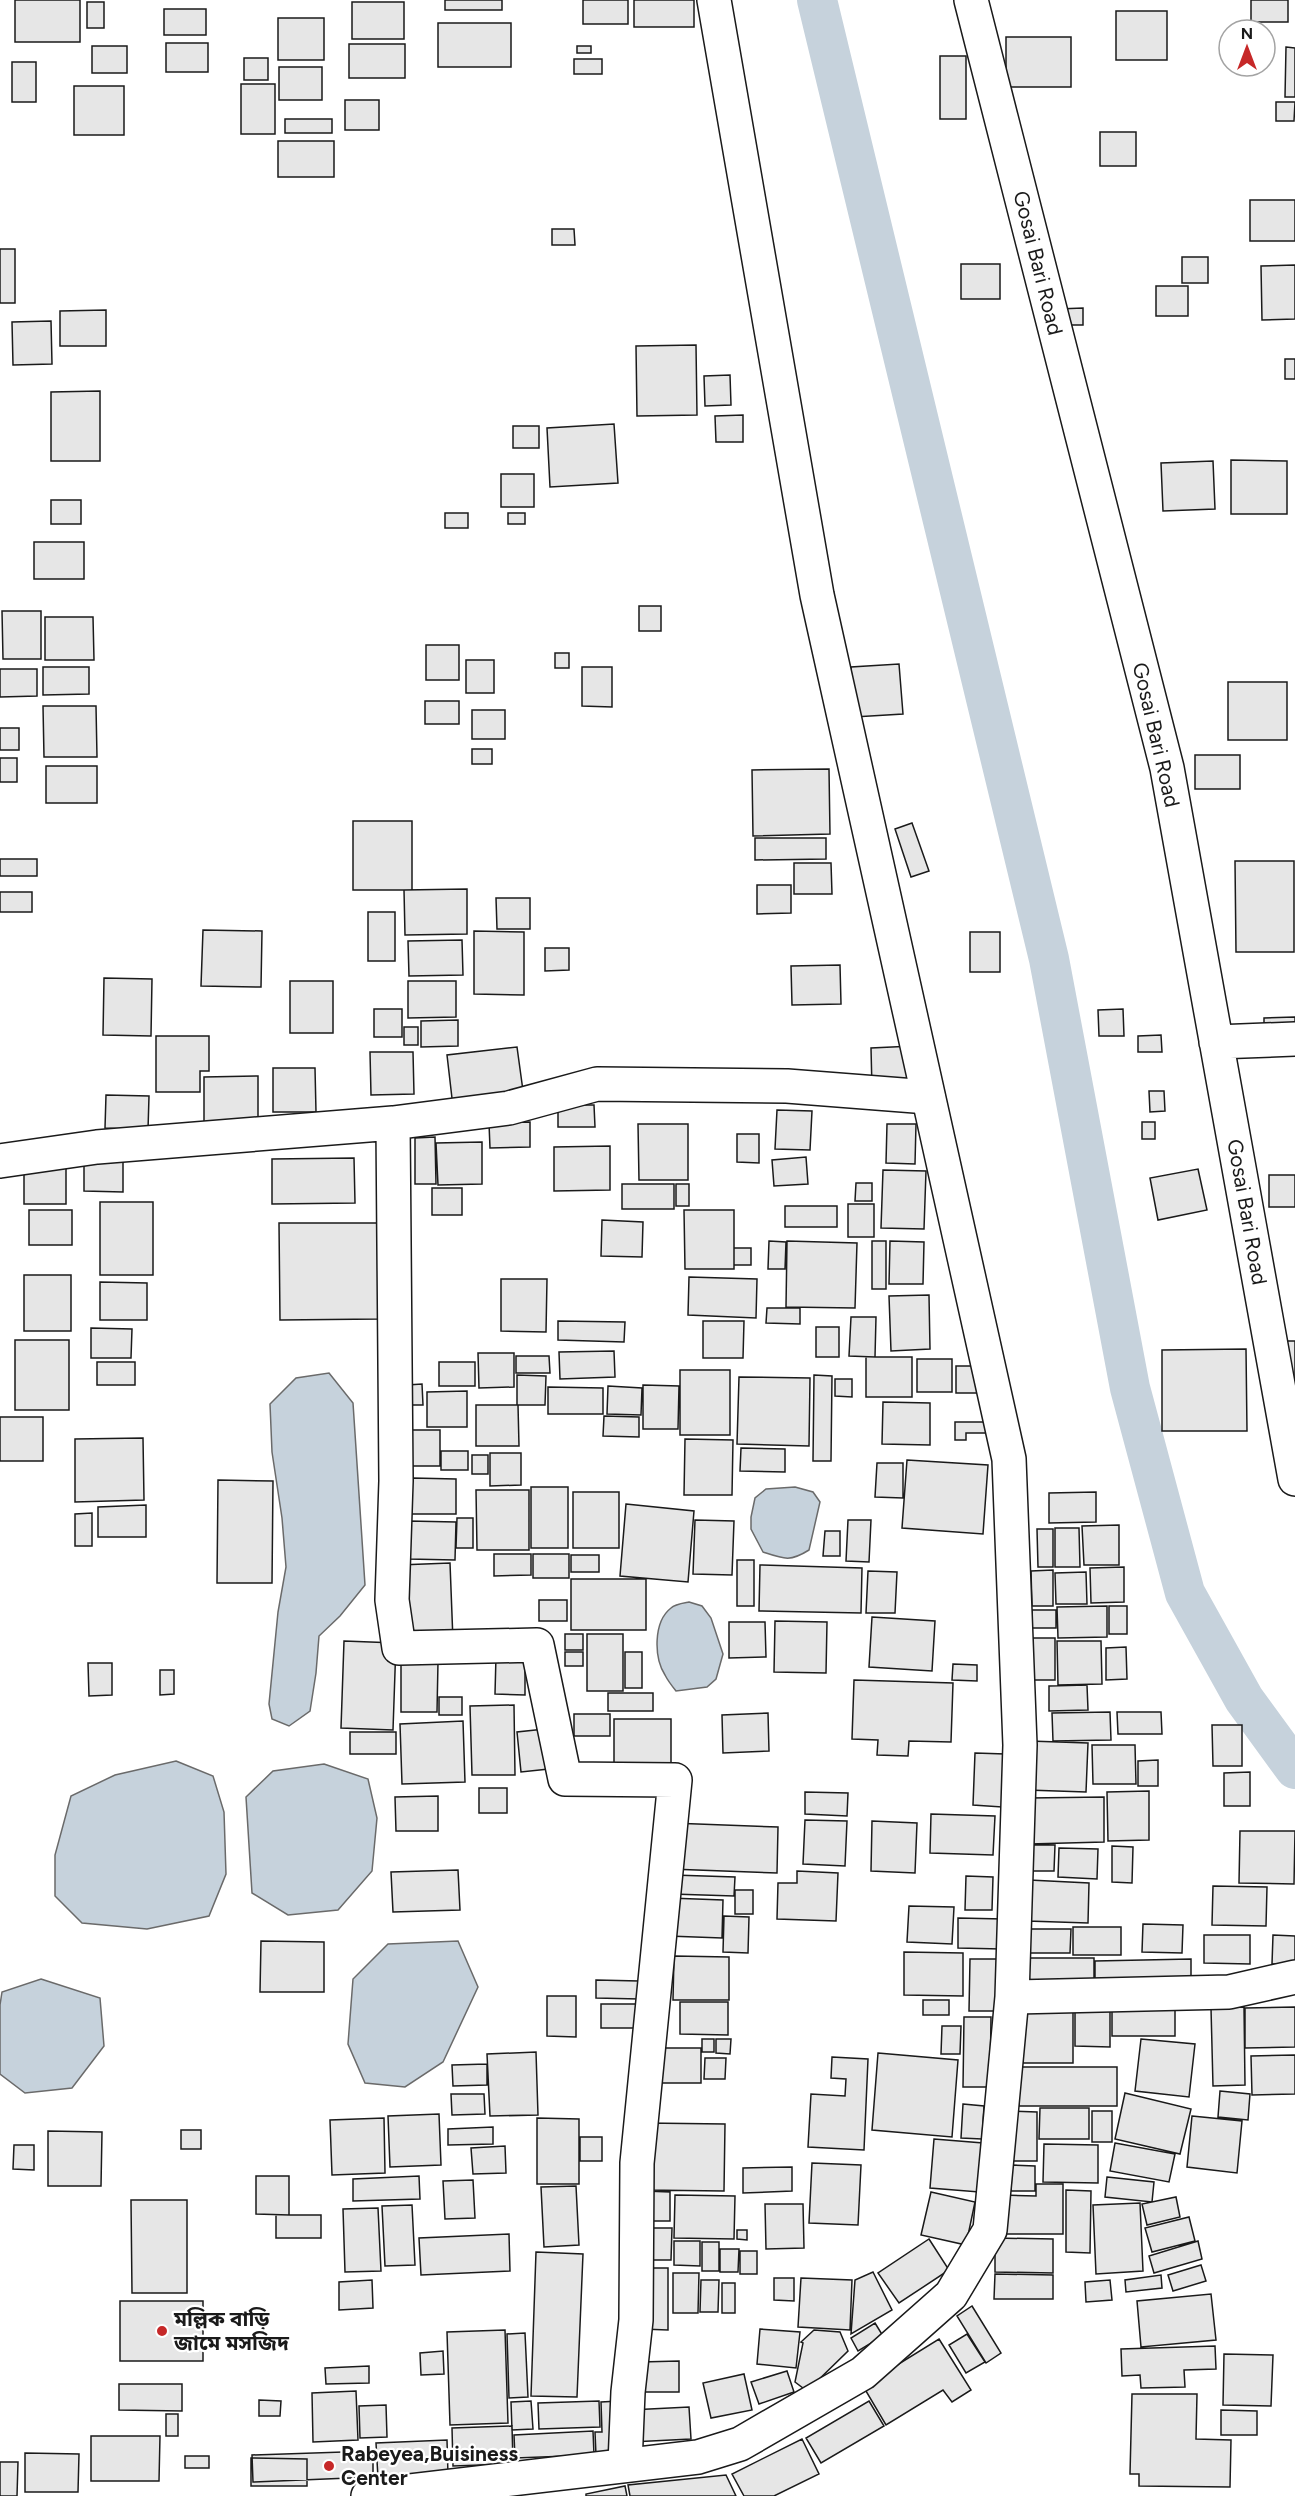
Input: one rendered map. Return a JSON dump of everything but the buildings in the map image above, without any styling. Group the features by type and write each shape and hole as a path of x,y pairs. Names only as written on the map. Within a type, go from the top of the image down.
{"street":[{"path":"368,2496 526,2487 625,2464 698,2457 740,2444 863,2373 951,2295 990,2230 1012,1997 1020,1745 1009,1459 817,595 714,0"},
{"name":"Gosai Bari Road","path":"971,0 1167,768 1295,1479"},
{"path":"1216,1042 1295,1039"},
{"path":"0,1161 97,1147 393,1122 509,1108 597,1084 787,1086 928,1096"},
{"path":"393,1122 396,1481 392,1600 399,1648 537,1645 565,1779 675,1780 637,2163 636,2320 628,2392 625,2464"},
{"path":"1012,1997 1229,1992 1295,1977"}],"shaded area":[{"path":"329,1373 353,1403 365,1585 340,1616 319,1636 310,1711 289,1726 272,1719 269,1704 278,1612 286,1567 282,1518 272,1452 270,1404 296,1378"},
{"path":"795,1487 813,1492 820,1502 809,1550 792,1558 763,1552 751,1529 755,1498 766,1489"},
{"path":"689,1602 702,1606 711,1618 723,1654 716,1679 707,1687 676,1691 661,1668 657,1650 658,1631 665,1614 671,1608"},
{"path":"176,1761 213,1776 224,1812 226,1874 209,1916 147,1929 82,1923 55,1896 55,1855 71,1796 115,1775"},
{"path":"324,1764 368,1779 377,1818 372,1871 338,1910 288,1915 252,1893 246,1797 273,1771"},
{"path":"458,1941 478,1987 443,2062 405,2087 365,2083 348,2044 353,1979 388,1944"},
{"path":"41,1979 100,1998 104,2046 72,2088 25,2093 0,2074 0,2005 2,1992"}],"waterway":[{"path":"817,0 1049,959 1130,1388 1185,1593 1244,1699 1295,1769"}],"place":[{"name":"মল্লিক বাড়ি জামে মসজিদ","path":"162,2331"},
{"name":"Rabeyea,Buisiness Center","path":"329,2466"}]}
